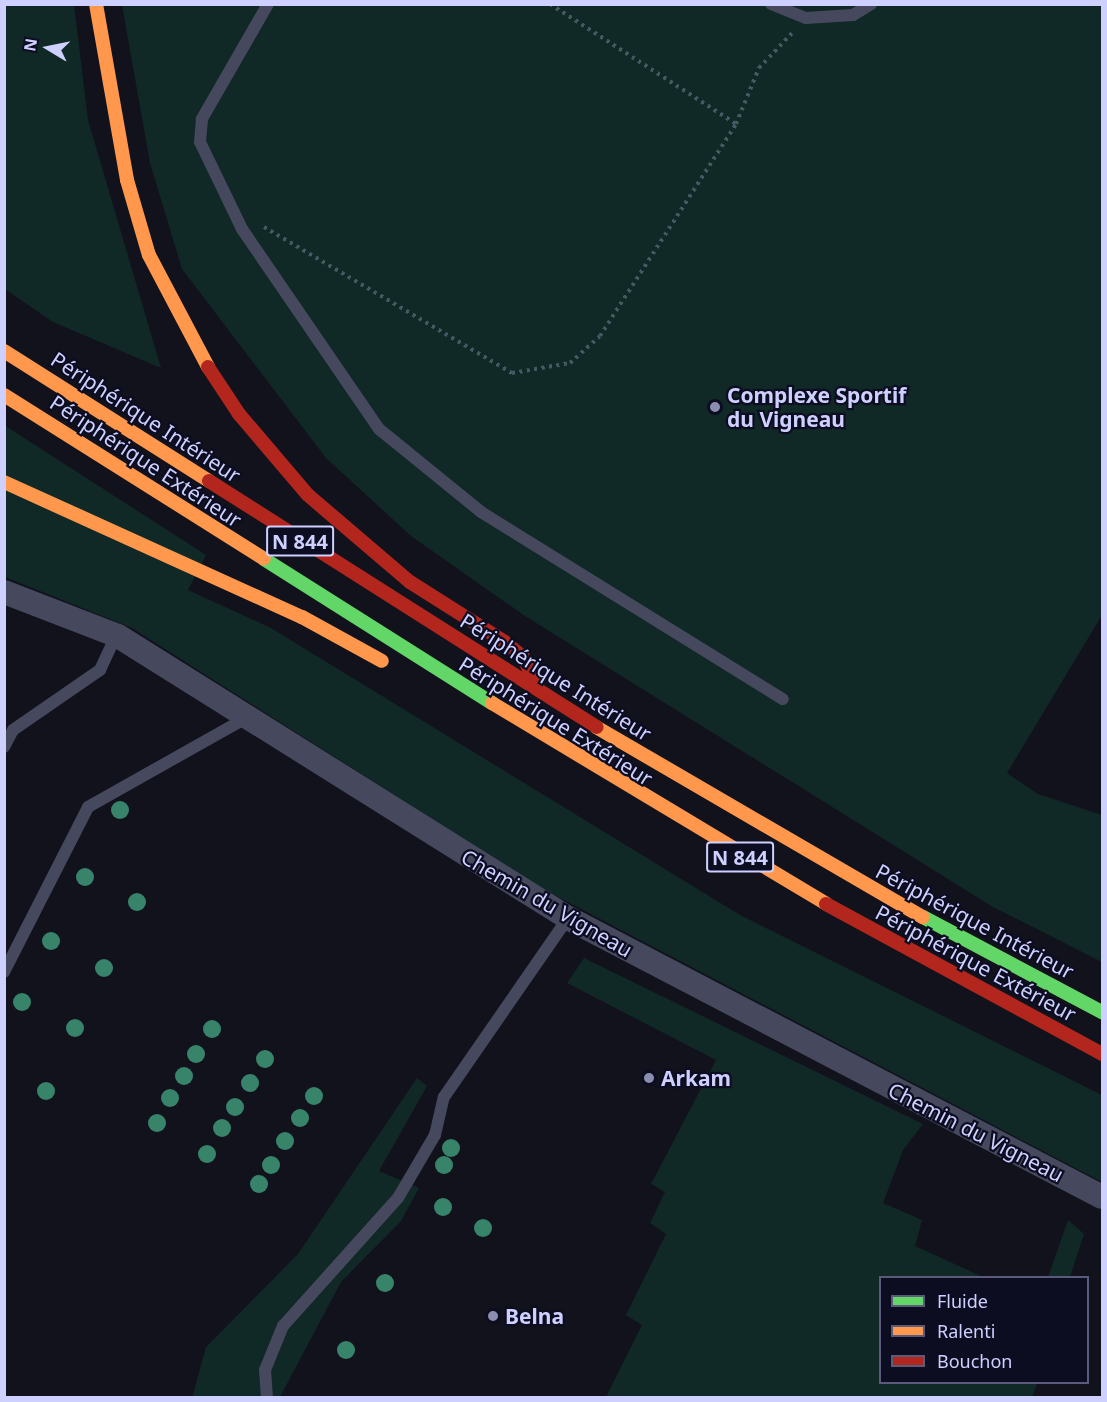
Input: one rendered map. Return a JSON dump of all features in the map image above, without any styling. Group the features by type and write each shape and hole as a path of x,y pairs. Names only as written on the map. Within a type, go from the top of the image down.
{"highway":[{"path":"96,4 127,180 149,255 194,344 239,414 308,495 410,582 524,658 538,692"},
{"name":"Périphérique Intérieur","path":"4,351 538,692 866,886 1102,1012"},
{"name":"Périphérique Extérieur","path":"4,395 446,677 826,906 1102,1054"},
{"path":"4,482 302,617 405,671 446,677"}],"street":[{"name":"Chemin du Vigneau","path":"4,592 116,635 249,716 568,918 1102,1197"}],"lane":[{"path":"268,4 201,119 200,142 242,229 379,429 481,512 783,699"},
{"path":"771,4 806,18 853,15 870,4"},
{"path":"4,747 13,730 100,670 116,635"},
{"path":"4,972 88,807 249,716"},
{"path":"267,1398 265,1370 283,1326 398,1198 435,1135 444,1097 568,918"}],"path":[{"path":"550,4 736,124"},
{"path":"256,222 512,373 570,363 600,336 736,124 759,68 806,18"}],"green space":[{"path":"4,5 74,5 88,120 161,368 53,322 5,289"},
{"name":"Complexe Sportif du Vigneau","path":"122,5 1102,5 1102,615 1007,773 1038,794 1102,815 1102,962 993,907 525,616 411,536 326,458 182,269 150,163"},
{"path":"4,425 206,555 188,590 271,628 740,915 1102,1095 1102,1182 539,887 132,628 5,577"},
{"path":"584,958 923,1124 903,1150 883,1203 922,1220 915,1246 981,1276 879,1276 879,1384 1037,1384 1032,1397 606,1397 642,1325 626,1315 666,1234 650,1223 665,1192 651,1184 716,1060 567,983"},
{"path":"417,1078 427,1086 379,1171 419,1188 401,1221 341,1282 280,1397 192,1398 206,1347 298,1254"},
{"path":"1068,1220 1084,1234 1070,1276 1048,1276"}],"traffic: fast":[{"path":"264,559 492,703"},
{"path":"923,917 1102,1012"}],"traffic: slow":[{"path":"96,4 127,180 149,255 208,367"},
{"path":"4,351 209,481"},
{"path":"4,395 264,559"},
{"path":"4,482 302,617 382,661"},
{"path":"492,703 826,904"},
{"path":"596,727 923,917"}],"traffic: jam":[{"path":"208,367 239,414 308,495 410,582 505,642 524,658 536,686"},
{"path":"209,481 596,727"},
{"path":"826,904 1102,1054"}],"place":[{"name":"Complexe Sportif du Vigneau","path":"715,407"},
{"name":"Arkam","path":"649,1078"},
{"name":"Belna","path":"493,1316"}]}
